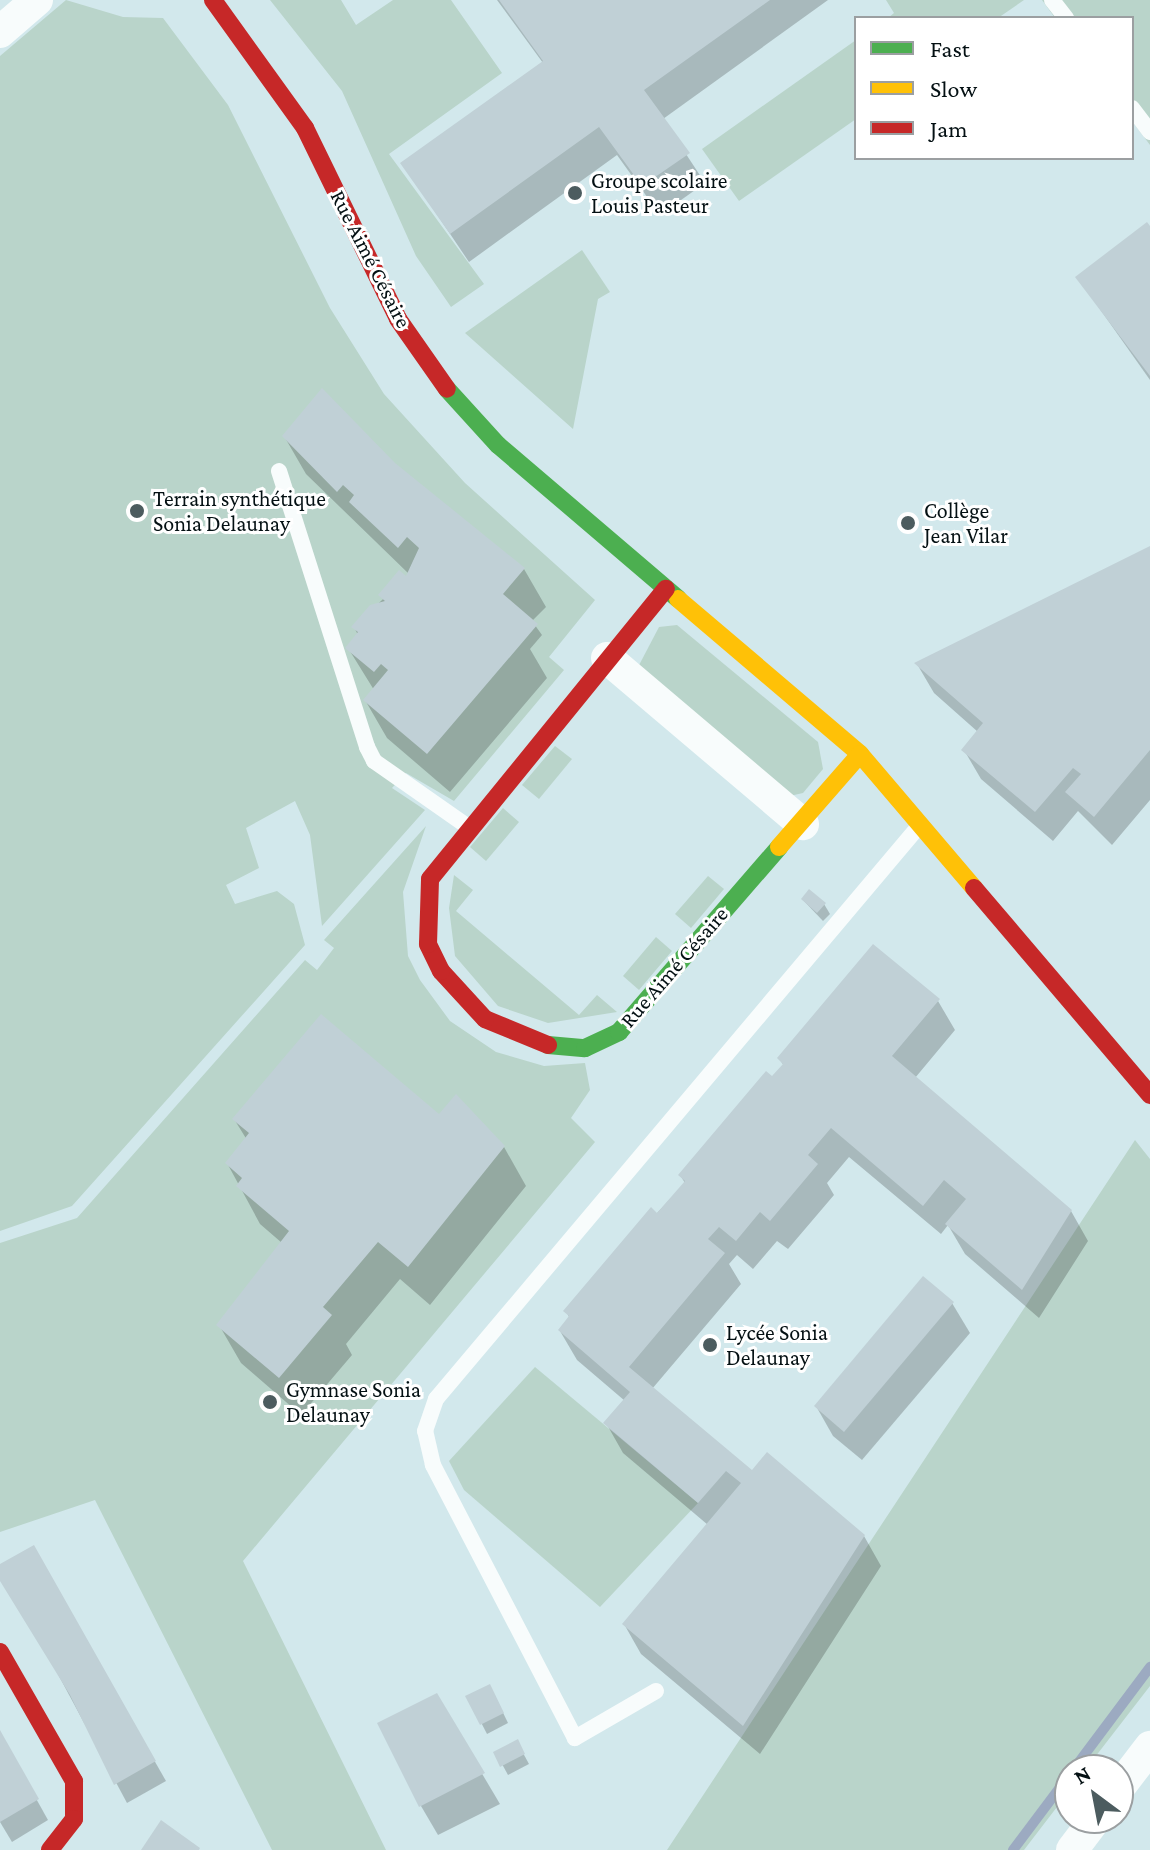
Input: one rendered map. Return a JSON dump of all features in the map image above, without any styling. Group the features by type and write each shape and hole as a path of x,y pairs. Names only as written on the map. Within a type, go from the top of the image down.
{"street":[{"path":"0,32 37,0"},
{"name":"Rue Aimé Césaire","path":"213,0 305,128 398,319 448,390 498,445 860,754 1150,1095"},
{"name":"Rue Aimé Césaire","path":"666,589 467,826 430,879 428,944 441,971 509,1035 585,1048 619,1032 803,824 860,754"},
{"path":"607,658 803,824"},
{"path":"0,1652 74,1781 74,1819 50,1850"},
{"path":"1134,1768 1150,1747"}],"lane":[{"path":"1052,0 1064,16"},
{"path":"1140,110 1150,132"},
{"path":"279,471 374,761 467,826"},
{"path":"656,1691 575,1738 433,1465 425,1431 436,1399 921,824"}],"green space":[{"path":"66,0 123,17 163,18 228,105 330,308 384,394 465,483 595,600 549,657 564,670 454,801 406,773 392,788 425,810 322,926 310,835 295,801 246,828 259,868 226,885 235,904 277,891 294,904 305,945 72,1206 0,1231 0,56"},
{"path":"270,0 341,0 356,25 393,0 451,0 502,73 389,154 484,284 451,307 416,256 342,91"},
{"path":"886,0 1024,0 1001,16 890,16 894,13"},
{"path":"1042,0 1150,0 1150,145 1134,124 1134,16 1054,16"},
{"path":"854,41 854,120 739,201 702,149"},
{"path":"582,250 610,292 598,299 573,429 465,333"},
{"path":"677,625 818,742 823,769 803,793 785,797 637,669 659,627"},
{"path":"555,746 572,759 539,799 522,785"},
{"path":"503,808 519,822 486,861 470,847"},
{"path":"426,826 403,892 408,956 420,980 450,1021 496,1052 544,1066 585,1063 590,1090 571,1118 595,1142 243,1561 386,1850 272,1850 95,1500 0,1532 0,1243 77,1218 305,960 317,970 334,948 324,940"},
{"path":"454,875 473,890 456,911 579,1015 597,995 617,1012 548,1023 498,1006 455,956 449,908"},
{"path":"708,876 724,889 691,928 675,914"},
{"path":"656,937 672,951 639,990 623,976"},
{"path":"1135,1140 1150,1159 1150,1686 1097,1754 1054,1754 1054,1811 1024,1850 667,1850"},
{"path":"535,1367 698,1503 600,1607 464,1490 449,1461"}],"building":[{"path":"499,0 770,0 644,90 690,153 642,186 599,127 450,234 400,163 543,61"},
{"path":"1147,222 1150,226 1150,376 1075,277"},
{"path":"322,388 395,463 525,568 503,594 538,624 427,754 363,700 388,670 381,664 374,672 345,648 358,632 351,627 370,605 385,601 378,595 399,570 406,576 419,548 407,537 398,548 349,502 354,495 343,485 337,492 282,436"},
{"path":"1150,546 1150,750 1094,817 1065,792 1081,774 1073,768 1035,812 961,750 983,723 914,663"},
{"path":"809,889 826,903 817,913 801,899"},
{"path":"873,944 940,999 892,1056 1072,1210 1022,1290 945,1224 966,1199 944,1180 923,1206 831,1128 808,1155 818,1164 770,1221 760,1212 736,1241 719,1227 708,1239 725,1253 629,1367 752,1470 767,1452 865,1535 743,1726 622,1624 741,1483 726,1471 698,1503 603,1423 630,1392 558,1330 569,1316 563,1311 651,1207 657,1213 685,1181 678,1175 766,1071 772,1076 783,1064 777,1058"},
{"name":"Gymnase Sonia Delaunay","path":"321,1014 439,1114 456,1094 505,1146 408,1267 378,1242 323,1307 332,1315 279,1378 216,1325 289,1231 236,1186 242,1178 225,1163 249,1133 232,1119"},
{"path":"923,1276 954,1302 844,1432 814,1406"},
{"path":"34,1545 156,1761 114,1785 70,1695 0,1581 0,1564"},
{"path":"490,1684 504,1713 480,1725 465,1696"},
{"path":"437,1693 485,1773 419,1807 377,1723"},
{"path":"0,1730 39,1799 0,1822"},
{"path":"518,1739 525,1754 500,1767 493,1752"},
{"path":"161,1820 200,1848 199,1850 141,1850"}],"waterway":[{"path":"1085,1754 1150,1667"},
{"path":"1013,1850 1054,1795"}],"traffic: fast":[{"path":"447,389 498,445 678,599"},
{"path":"548,1045 585,1048 619,1032 779,847"}],"traffic: slow":[{"path":"678,599 860,754 974,888"},
{"path":"779,847 860,754"}],"traffic: jam":[{"path":"213,0 305,128 398,319 447,389"},
{"path":"548,1045 485,1019 441,971 428,944 430,879 666,589"},
{"path":"974,888 1150,1095"},
{"path":"0,1652 74,1781 74,1819 50,1850"}],"place":[{"name":"Groupe scolaire Louis Pasteur","path":"575,193"},
{"name":"Terrain synthétique Sonia Delaunay","path":"137,511"},
{"name":"Collège Jean Vilar","path":"908,523"},
{"name":"Lycée Sonia Delaunay","path":"710,1345"},
{"name":"Gymnase Sonia Delaunay","path":"270,1402"}]}
